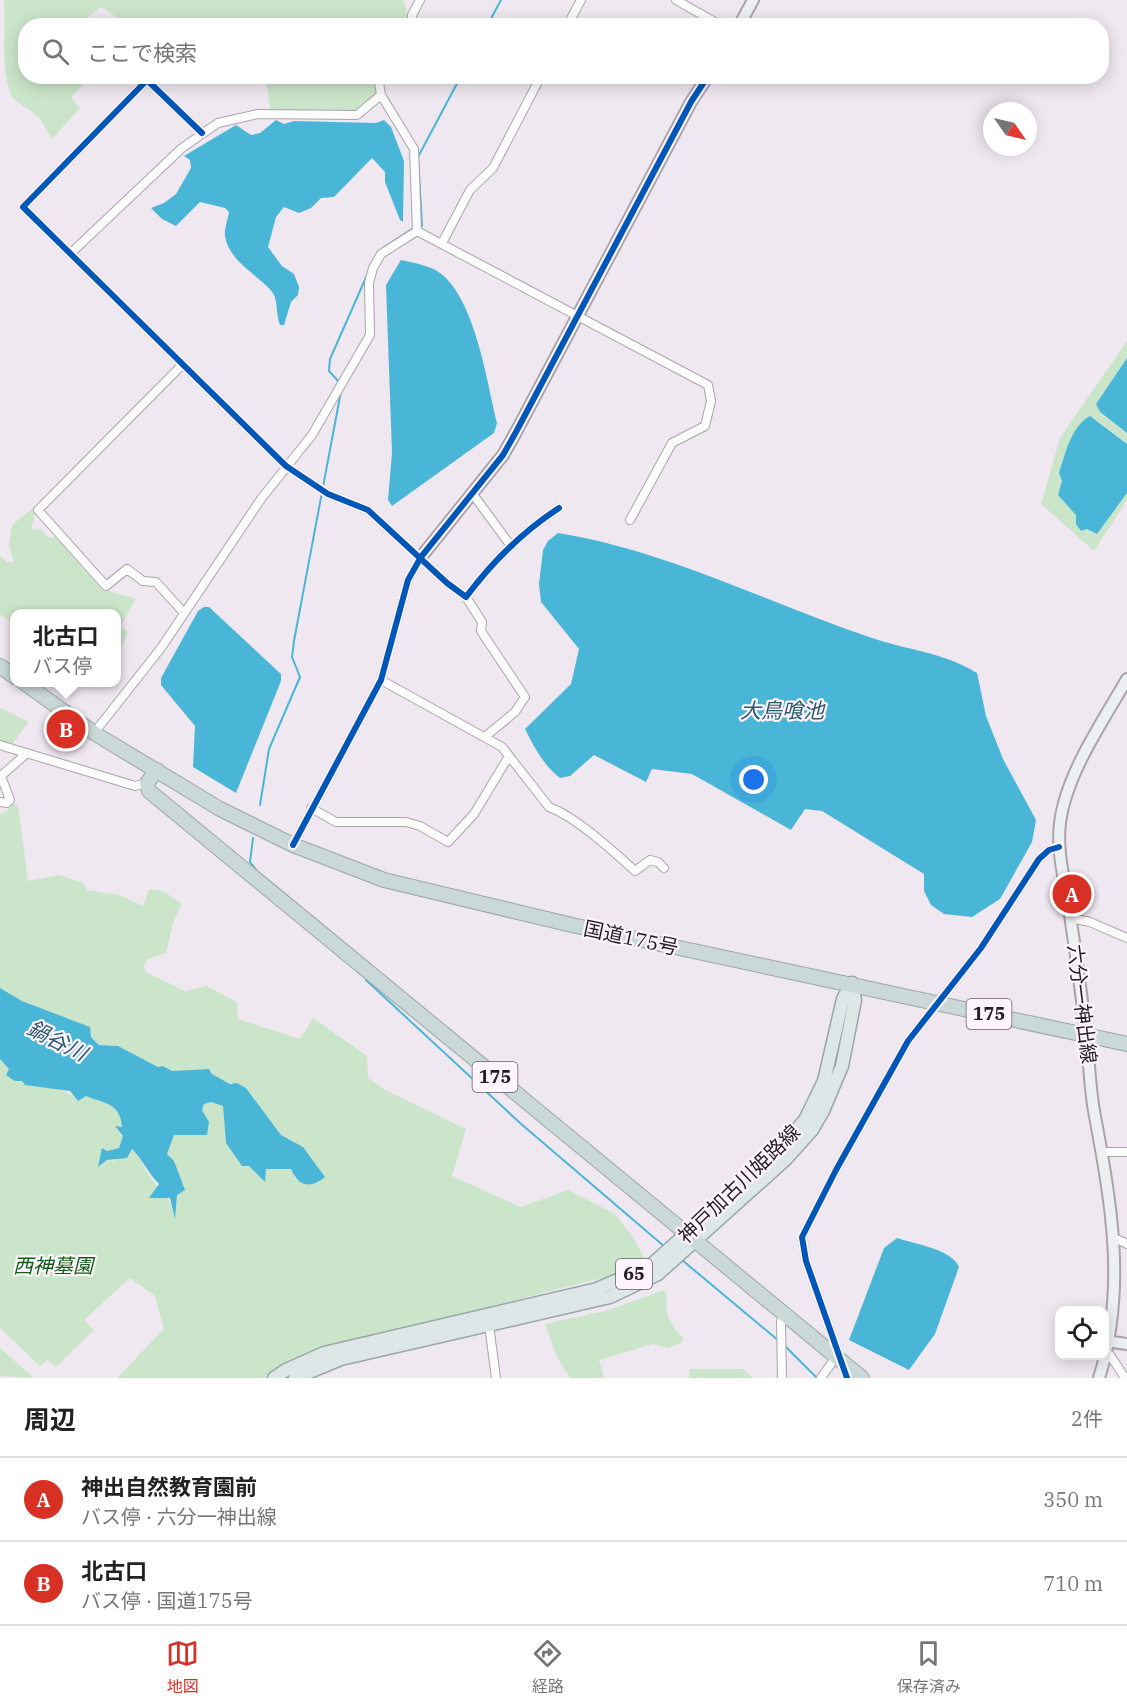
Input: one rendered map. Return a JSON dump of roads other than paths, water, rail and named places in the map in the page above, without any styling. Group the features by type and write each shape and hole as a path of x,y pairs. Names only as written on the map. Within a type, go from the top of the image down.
{"highway":[{"name":"国道175号","path":"30,687 94,733 220,809 293,845 384,880 572,926 852,983 1127,1044"},
{"path":"147,783 157,770"},
{"name":"175","path":"147,783 149,791 862,1378"}],"main road":[{"path":"743,18 753,0"},
{"path":"420,557 503,455 691,102 703,84"},
{"name":"六分一神出線","path":"1113,1342 1122,1286 1123,1242 1105,1152 1094,1111 1071,918 1059,847 1060,821 1072,781 1127,679"},
{"name":"神戸加古川姫路線","path":"274,1378 304,1360 356,1344 597,1289 650,1266 690,1238 786,1159 805,1138 823,1111 842,1066 855,1000 852,983"},
{"name":"神戸加古川姫路線","path":"295,1378 341,1359 626,1291 658,1274 690,1238"},
{"path":"1099,1378 1110,1355 1113,1342 1127,1344"}],"street":[{"path":"412,18 420,0"},
{"path":"571,18 581,0"},
{"path":"676,0 708,18"},
{"path":"143,84 23,207 286,466 328,494 368,510 466,597 482,622 481,631 525,697 515,712 486,736"},
{"path":"151,84 202,133"},
{"path":"379,84 381,95 414,149 417,231"},
{"path":"442,243 470,190 493,168 537,84"},
{"path":"70,254 182,148 218,123 258,114 357,115 381,95"},
{"path":"417,231 708,385 711,402 705,426 672,443 630,520"},
{"path":"94,733 160,648 286,466 312,435 370,335 369,283 377,261 389,248 417,231"},
{"path":"183,364 38,510 106,586 127,569 143,581 156,582 184,613"},
{"path":"472,493 511,546"},
{"path":"466,597 484,573 528,528 559,508"},
{"path":"293,845 310,808 381,680 408,580 420,557"},
{"path":"381,680 486,736 502,747 549,807 590,832 635,871 650,860 658,862 664,868"},
{"path":"0,745 135,786 147,783"},
{"path":"0,802 7,803 10,800 1,776 27,753"},
{"path":"310,808 336,822 406,822 420,826 448,842 474,814 509,756"},
{"path":"847,1378 838,1360 806,1261 802,1237 836,1170 908,1041 981,948 1039,859 1049,850 1059,847"},
{"path":"1071,918 1090,922 1127,938"},
{"path":"1105,1152 1127,1152"},
{"path":"782,1378 781,1322 784,1314"},
{"path":"489,1325 496,1378"},
{"path":"1110,1355 1125,1378"},
{"path":"821,1378 838,1360"}],"water":[{"path":"276,120 284,124 294,121 376,123 384,120 391,127 404,161 403,222 400,220 385,182 385,172 372,158 334,197 321,198 311,208 299,213 284,207 276,217 268,247 282,266 294,274 299,287 298,295 291,302 284,325 280,325 273,293 232,253 225,236 229,212 225,208 200,202 176,226 162,219 151,208 164,203 176,194 191,168 190,160 184,156 236,125 251,135 260,133"},
{"path":"401,260 436,270 452,285 471,321 478,342 497,423 494,433 392,506 388,500 392,453 386,285"},
{"path":"1127,358 1127,433 1100,412 1096,404"},
{"path":"1090,416 1127,444 1127,493 1097,534 1087,529 1081,531 1076,524 1076,515 1058,495 1062,481 1059,473 1073,434"},
{"name":"大鳥喰池","path":"558,533 636,551 676,564 869,637 951,660 977,673 986,716 1003,759 1036,820 1032,842 1000,899 972,917 944,914 931,905 924,891 924,874 822,811 805,809 791,830 692,774 652,769 646,782 594,755 570,776 560,778 544,762 525,729 571,684 579,649 541,602 539,584 543,550 548,541"},
{"path":"209,607 281,674 281,681 236,793 193,767 195,726 161,685 161,678 198,611"},
{"name":"鍋谷川","path":"0,988 22,1001 90,1027 91,1037 99,1045 118,1046 158,1067 163,1066 172,1071 209,1069 212,1074 230,1084 237,1083 246,1088 281,1135 303,1147 325,1177 320,1181 305,1184 298,1180 291,1169 266,1169 265,1182 249,1166 242,1166 226,1143 223,1106 211,1102 204,1104 202,1110 209,1122 207,1135 174,1135 167,1154 174,1161 185,1190 177,1195 175,1219 170,1198 149,1198 159,1184 132,1149 127,1158 107,1160 98,1167 102,1148 107,1151 119,1148 123,1136 115,1126 122,1127 121,1119 115,1109 86,1096 78,1101 70,1091 25,1085 22,1081 15,1081 6,1075 9,1069 0,1059"},
{"path":"897,1238 941,1251 955,1261 959,1267 935,1334 909,1370 849,1340 884,1248"}],"waterway":[{"path":"491,18 501,0"},
{"path":"383,248 412,229 422,226 418,157 457,84"},
{"path":"339,382 329,371 330,359 375,257"},
{"path":"260,805 269,749 300,677 292,657 294,641 342,386"},
{"path":"253,838 250,862 257,871"},
{"path":"366,980 520,1123 665,1247"},
{"path":"682,1260 779,1341"},
{"path":"785,1346 817,1378"}],"place":[{"name":"北古口","path":"66,729"},
{"name":"神出自然教育園前","path":"1072,894"}],"park label":[{"name":"西神墓園","path":"53,1266"}]}
